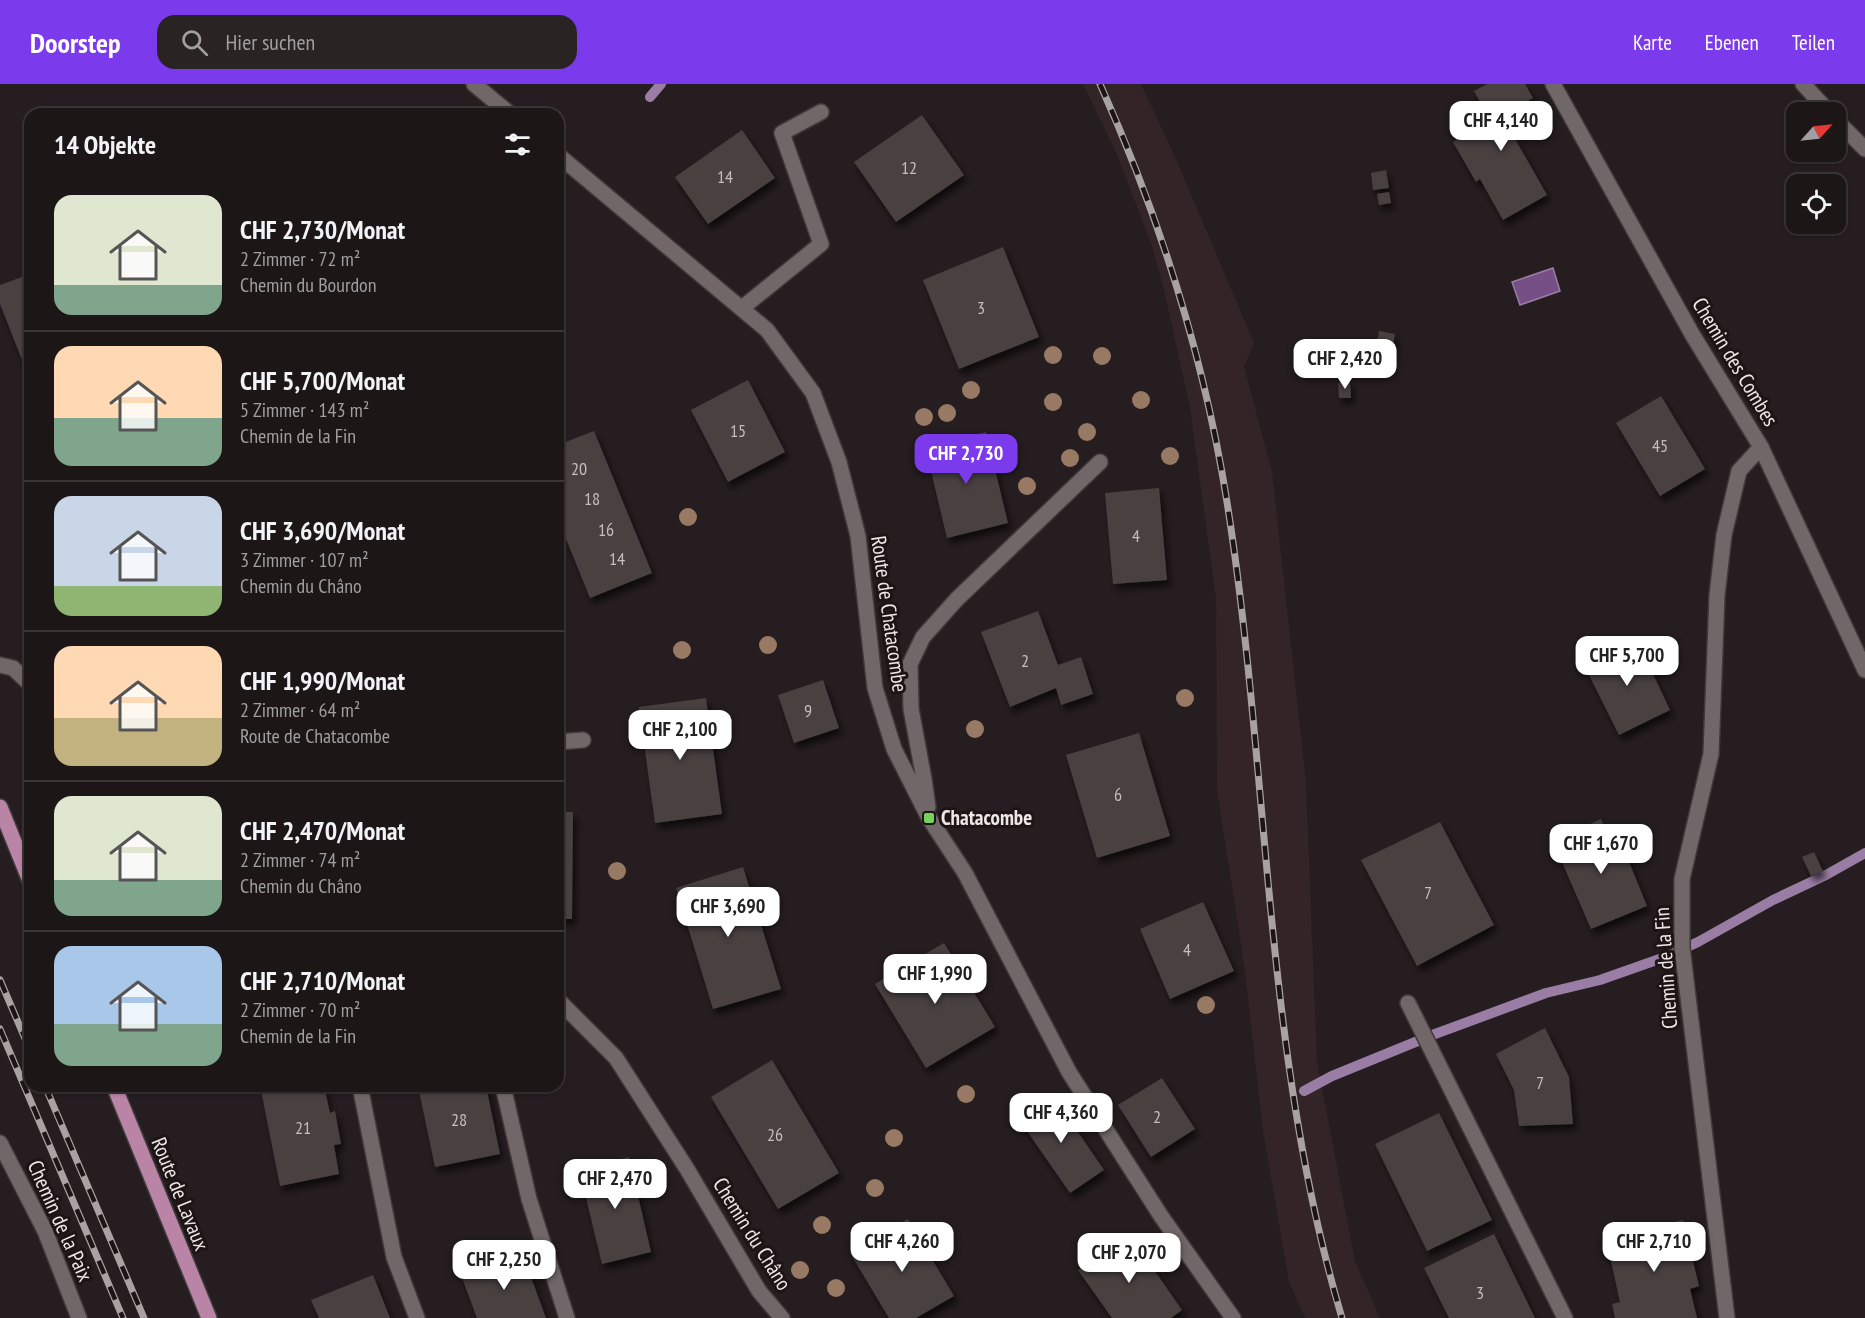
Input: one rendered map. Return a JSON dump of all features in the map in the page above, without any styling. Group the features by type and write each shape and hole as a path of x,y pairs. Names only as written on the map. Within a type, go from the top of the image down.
{"main road":[{"path":"0,807 24,866"},
{"name":"Route de Lavaux","path":"116,1092 209,1318"}],"street":[{"path":"474,84 503,108"},
{"name":"Chemin des Combes","path":"1553,84 1692,334 1761,447 1865,670"},
{"path":"1803,84 1820,102"},
{"path":"742,308 821,244 782,133 821,112"},
{"path":"1846,130 1865,149"},
{"name":"Route de Chatacombe","path":"564,160 767,330 813,393 839,462 858,536 875,687 894,749 929,818 965,873 1069,1072 1161,1216 1233,1318"},
{"name":"Chemin de la Fin","path":"1727,1318 1682,947 1682,879 1711,754 1717,595 1725,535 1739,471 1761,447"},
{"path":"929,818 911,709 910,664 923,637 957,598 1100,462"},
{"path":"0,665 13,668 24,678"},
{"path":"564,741 583,740"},
{"path":"1408,1003 1565,1318"},
{"name":"Chemin du Châno","path":"564,1006 616,1058 687,1169 759,1291 782,1318"},
{"path":"361,1092 394,1257 417,1318"},
{"path":"504,1092 530,1199 567,1318"},
{"name":"Chemin de la Paix","path":"0,1143 45,1231 79,1318"}],"shaded area":[{"path":"1083,84 1141,84 1176,159 1254,343 1244,367 1272,471 1306,782 1317,1062 1355,1261 1380,1318 1305,1318 1289,1282 1263,1131 1244,964 1217,790 1216,599 1190,408 1164,290 1151,243 1115,150"},
{"path":"1553,268 1560,291 1520,305 1512,282"}],"building":[{"path":"1487,84 1525,84 1533,98 1502,116 1547,195 1503,220 1480,179 1476,182 1453,142 1490,120 1474,91"},
{"path":"922,115 964,175 896,222 854,162"},
{"path":"742,130 775,178 708,224 675,177"},
{"path":"1386,170 1389,188 1373,190 1371,173"},
{"path":"1389,192 1391,203 1379,205 1377,194"},
{"path":"1003,247 1039,337 959,369 923,280"},
{"path":"24,276 24,365 0,304 0,285"},
{"path":"1379,331 1395,334 1391,357 1384,356 1385,350 1376,348"},
{"path":"748,380 785,452 728,482 691,410"},
{"path":"1350,382 1351,398 1339,398 1338,383"},
{"path":"1661,396 1705,469 1660,496 1616,423"},
{"path":"594,431 652,573 590,598 564,534 564,443"},
{"path":"986,432 1008,523 947,538 925,446"},
{"path":"1159,488 1167,580 1113,584 1105,493"},
{"path":"1038,611 1058,665 1081,657 1093,694 1061,705 1056,688 1010,707 981,632"},
{"path":"1636,638 1670,710 1619,735 1584,665"},
{"path":"823,680 839,728 794,743 778,695"},
{"path":"706,698 722,814 655,823 639,707"},
{"path":"1139,733 1170,836 1097,858 1066,755"},
{"path":"564,812 573,812 572,919 564,919"},
{"path":"1601,819 1608,836 1616,830 1647,906 1591,929 1559,855 1572,851 1564,836"},
{"path":"1440,822 1494,925 1417,966 1361,860"},
{"path":"1814,852 1823,871 1811,876 1802,857"},
{"path":"743,867 781,989 713,1009 676,888"},
{"path":"1203,902 1234,971 1170,999 1140,929"},
{"path":"944,943 995,1027 926,1068 875,984"},
{"path":"1545,1028 1569,1077 1573,1124 1519,1126 1514,1090 1496,1054"},
{"path":"772,1060 839,1173 778,1209 711,1097"},
{"path":"1162,1078 1195,1129 1151,1157 1118,1105"},
{"path":"261,1092 325,1092 330,1113 335,1111 341,1144 334,1145 339,1174 280,1186"},
{"path":"419,1092 487,1092 500,1154 435,1167"},
{"path":"1052,1094 1104,1170 1070,1193 1018,1118"},
{"path":"1439,1113 1492,1220 1427,1251 1375,1144"},
{"path":"629,1157 651,1252 602,1264 579,1169"},
{"path":"908,1219 954,1296 916,1318 889,1318 850,1253"},
{"path":"1683,1220 1699,1286 1690,1289 1697,1318 1615,1318 1612,1304 1620,1302 1606,1238"},
{"path":"1129,1234 1182,1310 1171,1318 1112,1318 1078,1270"},
{"path":"1494,1234 1535,1318 1449,1318 1424,1268"},
{"path":"522,1253 546,1318 477,1318 461,1275"},
{"path":"373,1275 390,1318 319,1318 311,1300"}],"waterway":[{"path":"650,97 661,84"},
{"path":"1304,1091 1332,1076 1435,1034 1546,993 1600,980 1668,956 1865,853"}],"railway":[{"path":"1100,84 1142,185 1177,289 1193,341 1217,448 1241,604 1282,1015 1297,1117 1316,1218 1342,1318"},
{"path":"0,980 24,1036"},
{"path":"0,1029 24,1085"},
{"path":"27,1092 123,1318"},
{"path":"48,1092 144,1318"}],"place":[{"name":"Chatacombe","path":"929,818"}]}
